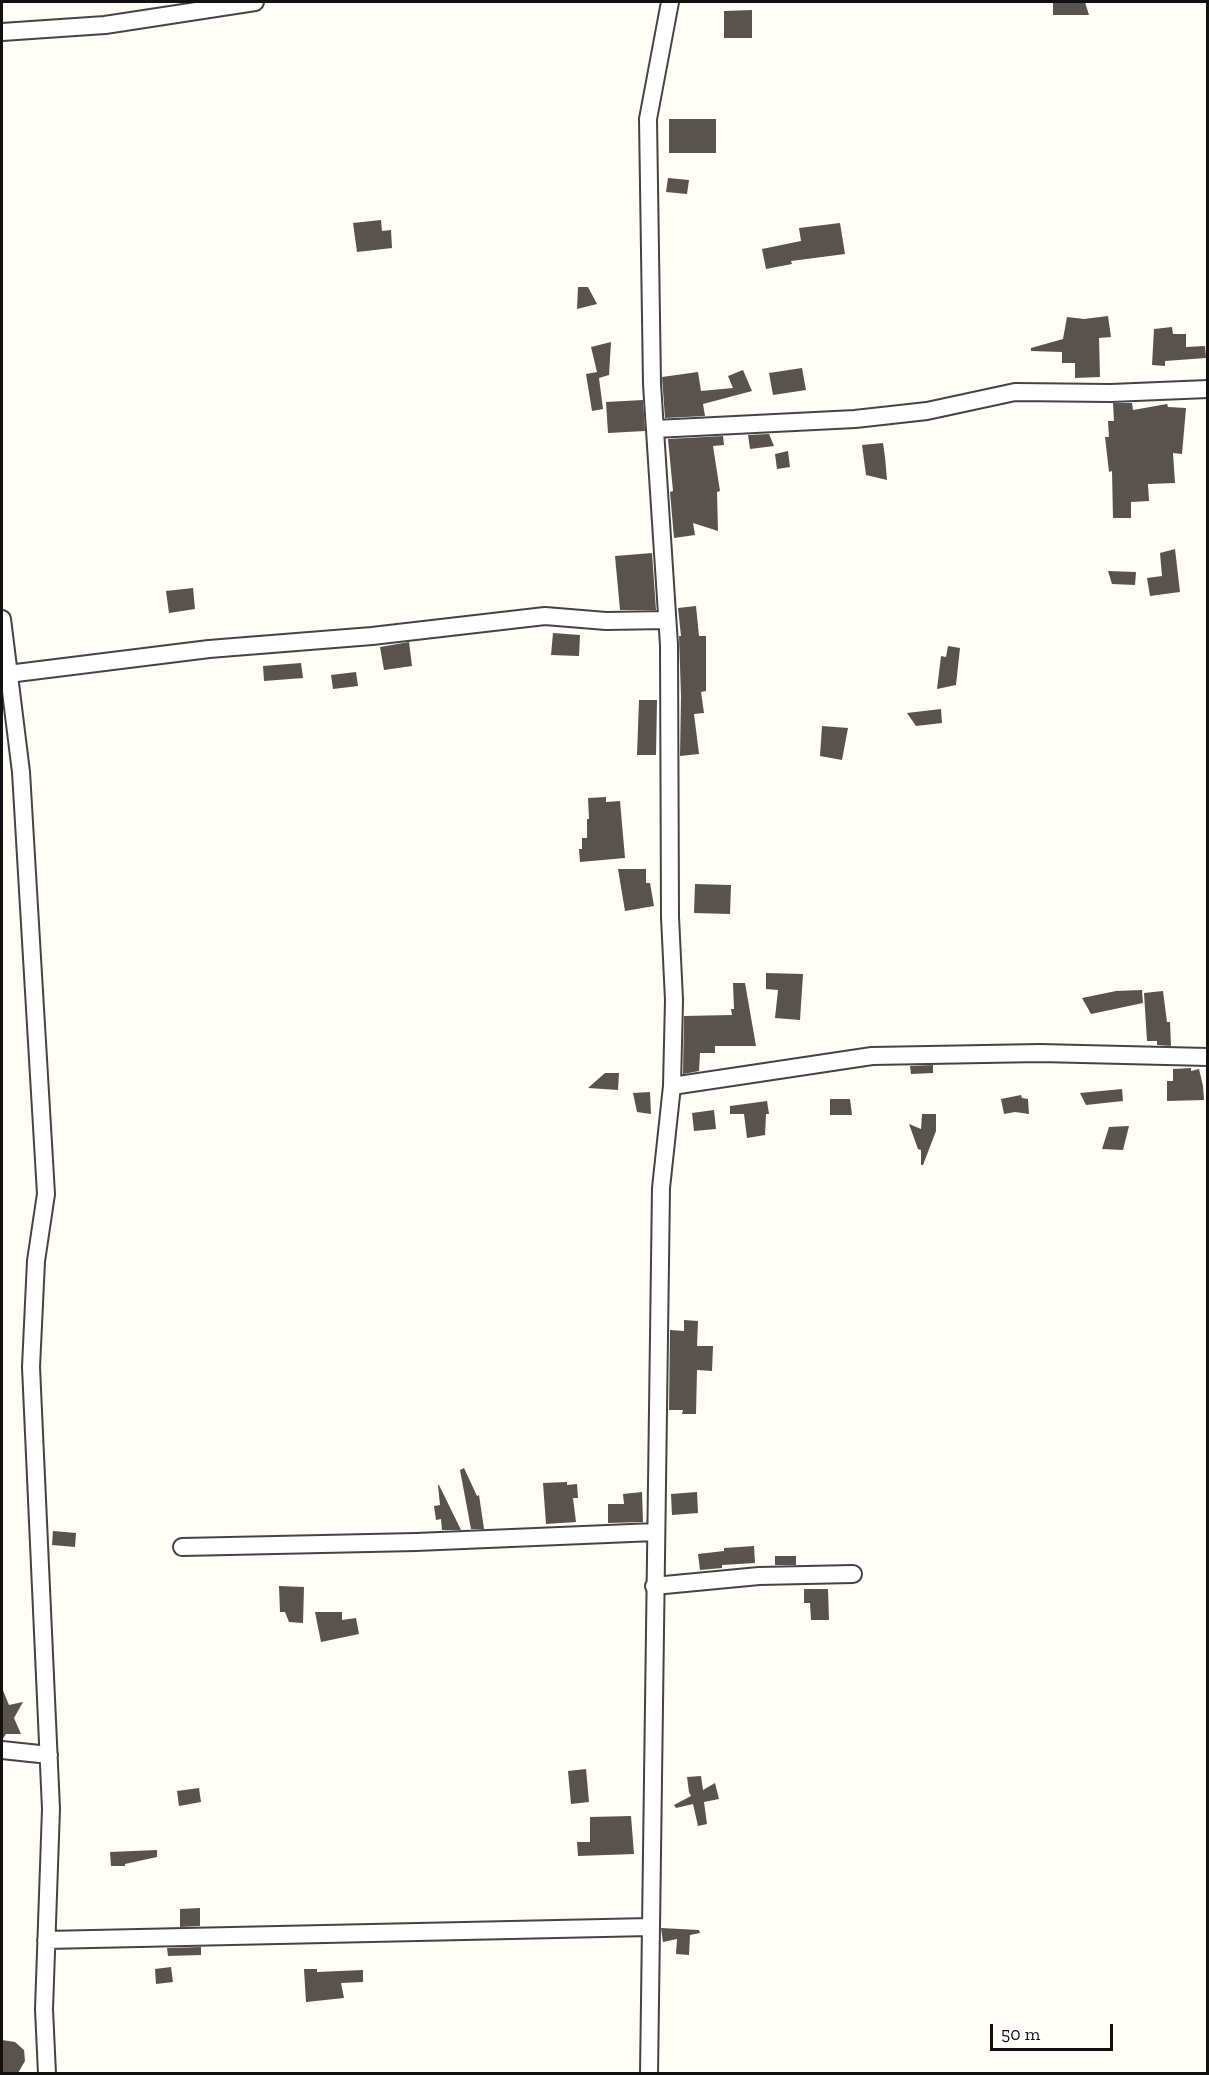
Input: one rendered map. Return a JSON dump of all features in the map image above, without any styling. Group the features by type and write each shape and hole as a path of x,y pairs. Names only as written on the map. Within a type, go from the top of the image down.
{"street":[{"path":"2,32 105,25 255,2"},
{"path":"649,2073 661,1188 672,1086 674,1000 670,917 667,620 652,384 648,119 670,2"},
{"path":"655,429 855,419 927,411 1016,393 1111,393 1208,389"},
{"path":"8,674 209,649 372,636 545,616 606,621 667,620"},
{"path":"2,620 21,772 46,1194 36,1261 31,1367 51,1809 44,2008 47,2073"},
{"path":"672,1086 873,1056 1040,1053 1208,1057"},
{"path":"182,1547 416,1542 655,1532"},
{"path":"654,1586 759,1576 853,1574"},
{"path":"2,1750 49,1755"},
{"path":"46,1941 650,1927"}],"building":[{"path":"1053,2 1085,2 1089,15 1053,15"},
{"path":"752,10 752,38 724,38 724,11"},
{"path":"669,119 716,119 716,153 669,153"},
{"path":"668,178 689,180 687,194 666,192"},
{"path":"381,220 382,231 391,230 392,248 357,252 353,223"},
{"path":"840,223 845,254 791,261 792,264 766,269 762,249 801,241 799,228"},
{"path":"578,287 588,287 597,304 577,309"},
{"path":"1108,316 1111,337 1099,338 1100,377 1075,378 1075,363 1062,363 1062,352 1031,351 1031,348 1063,339 1067,317 1084,319"},
{"path":"1172,327 1173,334 1186,334 1186,347 1205,346 1206,358 1165,361 1165,366 1152,365 1154,329"},
{"path":"611,342 609,375 599,378 603,409 592,411 586,374 597,372 591,347"},
{"path":"802,368 806,390 773,395 769,373"},
{"path":"743,370 752,391 703,404 705,416 665,418 662,377 698,372 701,391 733,388 728,376"},
{"path":"643,400 645,431 608,433 606,402"},
{"path":"1113,403 1132,403 1133,410 1167,404 1168,407 1186,408 1182,454 1173,453 1175,483 1148,484 1149,501 1131,502 1131,518 1113,518 1112,471 1109,472 1105,437 1109,437 1108,421 1114,421"},
{"path":"769,434 774,446 750,449 748,435"},
{"path":"723,436 724,445 713,446 720,491 717,492 718,531 693,523 695,535 674,538 670,492 673,491 668,439"},
{"path":"883,443 887,480 866,475 862,445"},
{"path":"788,451 790,467 777,469 775,454"},
{"path":"1175,549 1180,592 1150,596 1147,578 1162,576 1160,553"},
{"path":"652,553 656,610 620,610 615,556"},
{"path":"1108,571 1136,572 1135,585 1112,584"},
{"path":"193,588 195,609 169,613 166,591"},
{"path":"696,606 699,636 706,636 706,691 701,692 704,713 694,714 699,754 680,756 679,636 681,636 678,608"},
{"path":"553,633 580,635 579,656 551,655"},
{"path":"409,642 412,666 384,670 380,647"},
{"path":"948,646 960,648 956,685 937,689 941,656 946,657"},
{"path":"301,663 303,678 264,681 263,666"},
{"path":"356,672 358,686 333,689 331,675"},
{"path":"639,700 657,700 656,755 637,755"},
{"path":"941,709 942,723 916,726 907,713"},
{"path":"822,726 848,728 842,760 820,756"},
{"path":"606,797 606,802 620,801 625,858 580,862 579,849 582,849 582,838 587,838 588,798"},
{"path":"618,869 646,869 646,883 650,883 654,906 625,911"},
{"path":"695,884 731,885 730,914 694,913"},
{"path":"766,973 803,974 800,1020 775,1018 778,990 766,989"},
{"path":"733,983 745,983 756,1046 715,1046 715,1053 700,1053 699,1071 683,1074 684,1016 732,1015 731,1009 734,1009"},
{"path":"1142,990 1143,1003 1091,1014 1082,998 1116,991"},
{"path":"1163,991 1167,1022 1170,1022 1171,1046 1157,1045 1157,1041 1147,1041 1144,993"},
{"path":"933,1065 933,1073 911,1074 910,1066"},
{"path":"1191,1068 1191,1071 1199,1069 1204,1100 1167,1101 1167,1081 1173,1081 1173,1069"},
{"path":"605,1073 619,1073 618,1090 588,1088"},
{"path":"1122,1089 1123,1101 1086,1105 1080,1093"},
{"path":"650,1092 651,1114 637,1112 633,1093"},
{"path":"1021,1095 1022,1098 1028,1099 1029,1114 1015,1112 1004,1114 1001,1099"},
{"path":"830,1099 850,1099 852,1115 830,1115"},
{"path":"767,1101 769,1114 766,1114 765,1135 747,1138 744,1114 730,1114 730,1106"},
{"path":"714,1110 716,1129 694,1131 692,1113"},
{"path":"922,1114 936,1114 936,1131 923,1165 921,1165 921,1150 918,1149 909,1124 921,1129"},
{"path":"1129,1126 1123,1150 1102,1149 1109,1127"},
{"path":"684,1320 698,1321 697,1346 713,1346 712,1371 697,1370 696,1414 682,1414 683,1410 669,1410 670,1330 684,1331"},
{"path":"464,1468 477,1496 479,1495 484,1529 471,1529 460,1470"},
{"path":"567,1482 567,1485 577,1484 578,1498 573,1498 576,1522 546,1524 543,1483"},
{"path":"438,1485 461,1530 442,1530 441,1519 436,1520 434,1506 440,1505"},
{"path":"642,1492 643,1522 608,1523 608,1504 624,1504 623,1494"},
{"path":"697,1492 698,1513 672,1515 671,1494"},
{"path":"53,1531 76,1533 75,1547 52,1545"},
{"path":"754,1546 755,1563 722,1565 722,1568 700,1570 698,1554 724,1551 724,1548"},
{"path":"775,1556 796,1556 796,1565 775,1565"},
{"path":"279,1586 304,1587 303,1623 289,1622 285,1612 280,1612"},
{"path":"804,1589 828,1589 829,1620 811,1620 810,1603 804,1603"},
{"path":"315,1612 342,1612 342,1620 356,1618 359,1634 321,1642"},
{"path":"2,1688 9,1705 23,1702 14,1718 21,1734 6,1734 2,1740"},
{"path":"586,1769 589,1802 571,1804 568,1771"},
{"path":"701,1776 703,1790 715,1783 719,1799 704,1802 707,1824 698,1826 693,1804 676,1808 674,1805 691,1796 687,1777"},
{"path":"199,1788 201,1802 179,1806 177,1791"},
{"path":"631,1816 634,1854 578,1856 577,1842 590,1842 590,1817"},
{"path":"157,1850 157,1857 125,1864 125,1866 111,1866 110,1852"},
{"path":"200,1908 200,1926 180,1927 180,1909"},
{"path":"661,1928 699,1930 700,1933 690,1935 689,1955 676,1954 677,1939 663,1942"},
{"path":"201,1947 201,1955 168,1956 167,1948"},
{"path":"171,1967 173,1982 156,1984 155,1969"},
{"path":"304,1969 317,1969 317,1972 363,1970 363,1982 341,1983 344,1998 306,2002"},
{"path":"2,2040 15,2042 24,2050 25,2061 18,2073 2,2073"}]}
